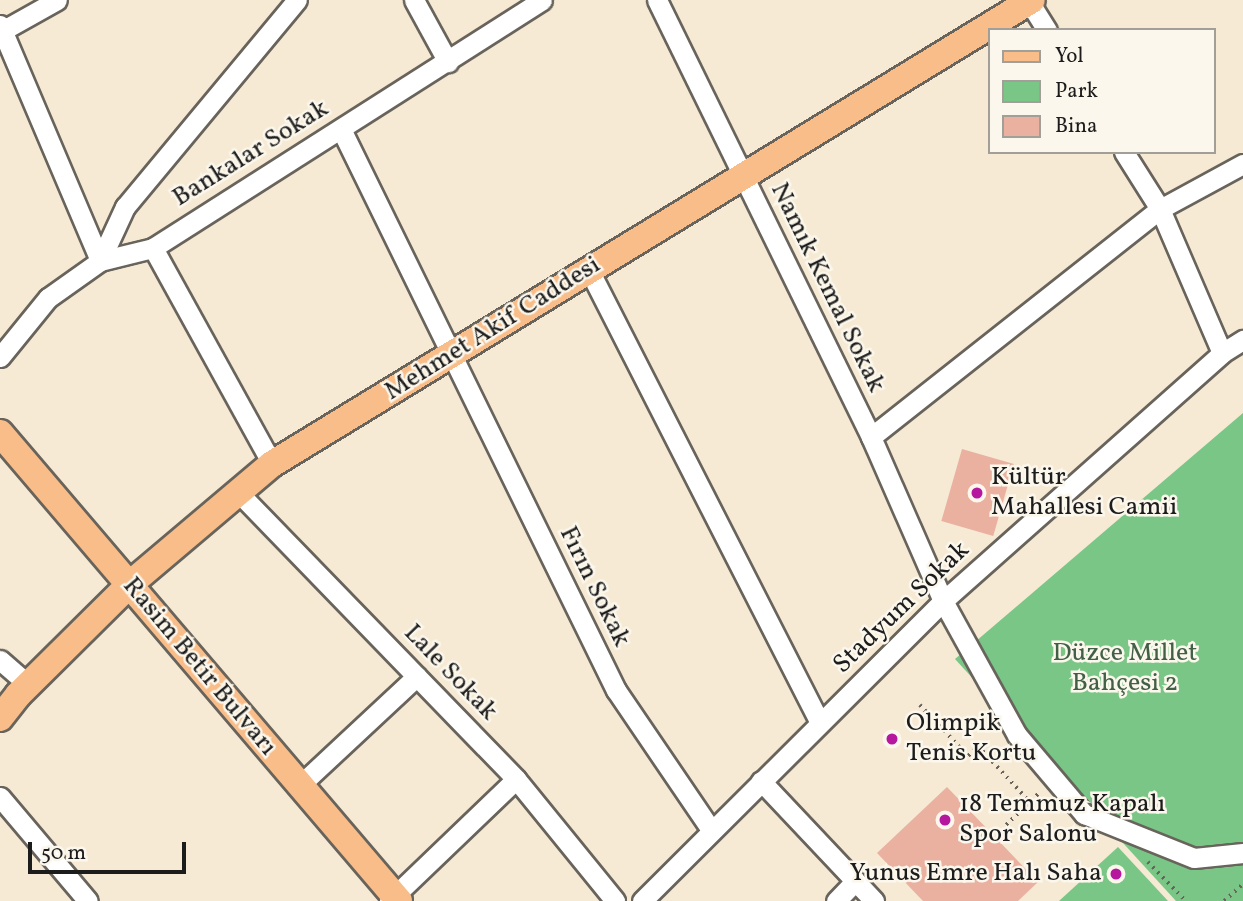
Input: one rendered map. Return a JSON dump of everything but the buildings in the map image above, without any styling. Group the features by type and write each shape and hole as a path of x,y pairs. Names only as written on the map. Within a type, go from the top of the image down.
{"main road":[{"name":"Mehmet Akif Caddesi","path":"0,718 29,685 130,584 272,464 1030,1"},
{"name":"Rasim Betir Bulvarı","path":"0,433 394,899"}],"street":[{"path":"57,0 1,29 100,261"},
{"path":"100,261 125,207 297,0"},
{"path":"414,0 448,62"},
{"name":"Bankalar Sokak","path":"0,357 48,298 100,261 153,248 542,0"},
{"name":"Namık Kemal Sokak","path":"657,0 871,438 943,601 1017,735 1084,814 1194,858 1243,853"},
{"path":"1030,1 1046,28"},
{"name":"Fırın Sokak","path":"341,129 615,690 711,830"},
{"path":"1125,154 1160,209 1222,353"},
{"path":"871,438 1160,209 1243,164"},
{"path":"153,248 272,464"},
{"path":"589,270 820,723"},
{"name":"Stadyum Sokak","path":"642,901 943,601 1222,353 1243,340"},
{"name":"Lale Sokak","path":"237,491 516,779 615,901"},
{"path":"0,660 29,685"},
{"path":"299,786 416,676"},
{"path":"394,899 516,779"},
{"path":"761,781 874,901"},
{"path":"0,797 88,901"},
{"path":"836,901 855,881"}],"path":[{"path":"920,705 968,756 978,746 1030,802"},
{"path":"1006,825 1054,779"},
{"path":"1224,901 1243,884"}],"green space":[{"name":"Düzce Millet Bahçesi 2","path":"1243,413 1243,901 1176,901 955,659"},
{"name":"Yunus Emre Halı Saha","path":"1118,847 1168,901 1059,901"}],"place":[{"name":"Kültür Mahallesi Camii","path":"977,493"},
{"name":"Olimpik Tenis Kortu","path":"892,739"},
{"name":"18 Temmuz Kapalı Spor Salonu","path":"945,820"},
{"name":"Yunus Emre Halı Saha","path":"1116,874"}]}
